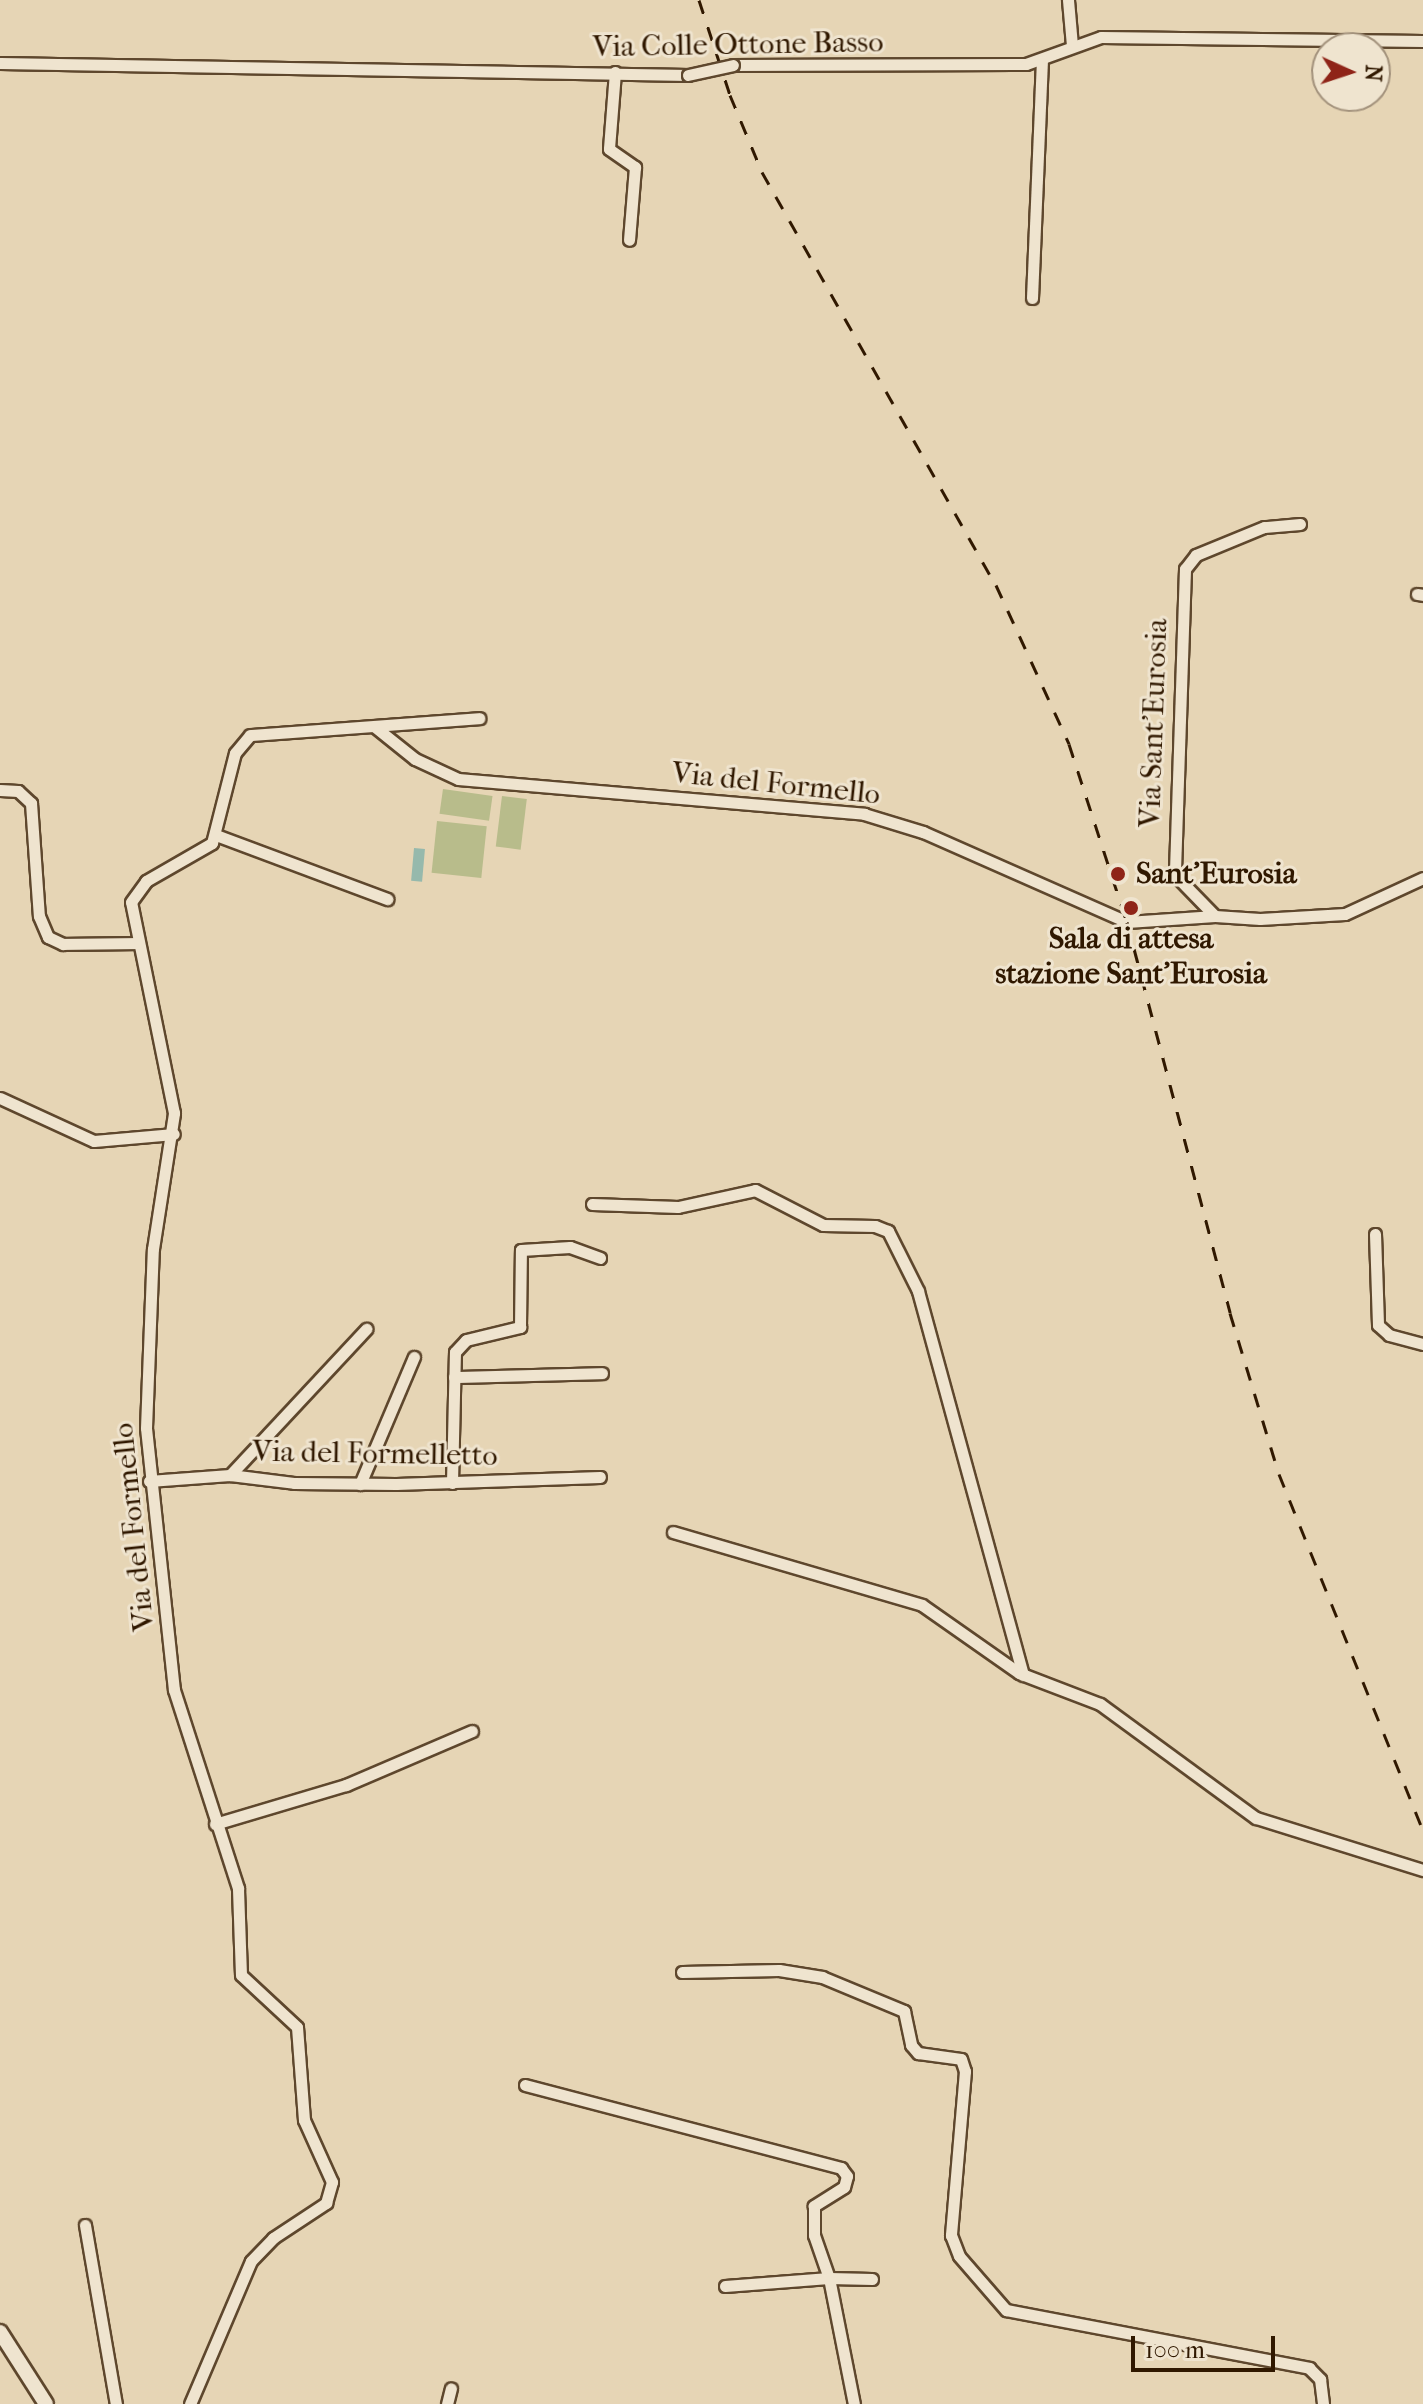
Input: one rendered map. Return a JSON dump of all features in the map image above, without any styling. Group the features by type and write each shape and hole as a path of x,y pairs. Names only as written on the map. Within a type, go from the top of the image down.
{"street":[{"path":"1068,0 1072,46"},
{"name":"Via Colle Ottone Basso","path":"0,63 688,75 733,65 971,67 1042,61 1072,46 1101,37 1423,41"},
{"path":"1032,298 1042,61"},
{"path":"615,72 609,149 635,167 629,240"},
{"name":"Via Sant'Eurosia","path":"1215,916 1180,884 1174,866 1184,572 1194,557 1264,527 1300,524"},
{"path":"387,899 216,835 234,757 246,737 268,731 375,727 479,718"},
{"name":"Via del Formello","path":"375,727 415,759 454,778 864,814 923,832 1127,922 1215,916"},
{"path":"0,790 22,792 32,806 39,916 48,937 63,944 136,943"},
{"name":"Via del Formello","path":"190,2404 255,2255 324,2205 332,2186 304,2120 297,2027 249,1987 240,1972 239,1895 174,1690 149,1481 146,1407 153,1256 174,1134 172,1097 136,943 131,908 136,890 203,851 216,835"},
{"path":"1215,916 1334,916 1370,905 1423,878"},
{"path":"0,1098 94,1141 174,1134"},
{"path":"592,1204 678,1207 751,1190 823,1225 878,1226 888,1231 918,1291 1023,1675"},
{"path":"1375,1234 1378,1325 1389,1335 1423,1344"},
{"path":"452,1483 454,1377 460,1344 520,1327 521,1250 567,1247 600,1258"},
{"path":"230,1475 366,1329"},
{"path":"360,1484 414,1357"},
{"path":"454,1377 602,1373"},
{"name":"Via del Formelletto","path":"149,1481 230,1475 360,1484 600,1477"},
{"path":"673,1532 911,1600 962,1628 1023,1675 1095,1700 1256,1818 1423,1870"},
{"path":"215,1824 342,1787 472,1731"},
{"path":"682,1972 779,1970 822,1977 904,2011 918,2053 961,2059 965,2071 951,2235 959,2256 1006,2310 1306,2367 1318,2376 1323,2404"},
{"path":"525,2085 841,2168 847,2176 844,2187 818,2201 812,2212 829,2278 854,2404"},
{"path":"85,2225 116,2404"},
{"path":"725,2286 829,2278 872,2279"},
{"path":"0,2332 46,2404"},
{"path":"447,2404 451,2388"}],"green space":[{"path":"443,789 493,796 489,821 440,814"},
{"path":"502,796 527,799 521,850 496,847"},
{"path":"437,821 487,826 481,878 432,873"}],"shaded area":[{"path":"414,848 425,849 422,882 411,881"}],"railway":[{"path":"699,0 730,95 762,172 996,585 1069,744 1127,922 1230,1313 1279,1474 1423,1830"}],"place":[{"name":"Sant'Eurosia","path":"1118,874"},
{"name":"Sala di attesa stazione Sant'Eurosia","path":"1131,908"}]}
